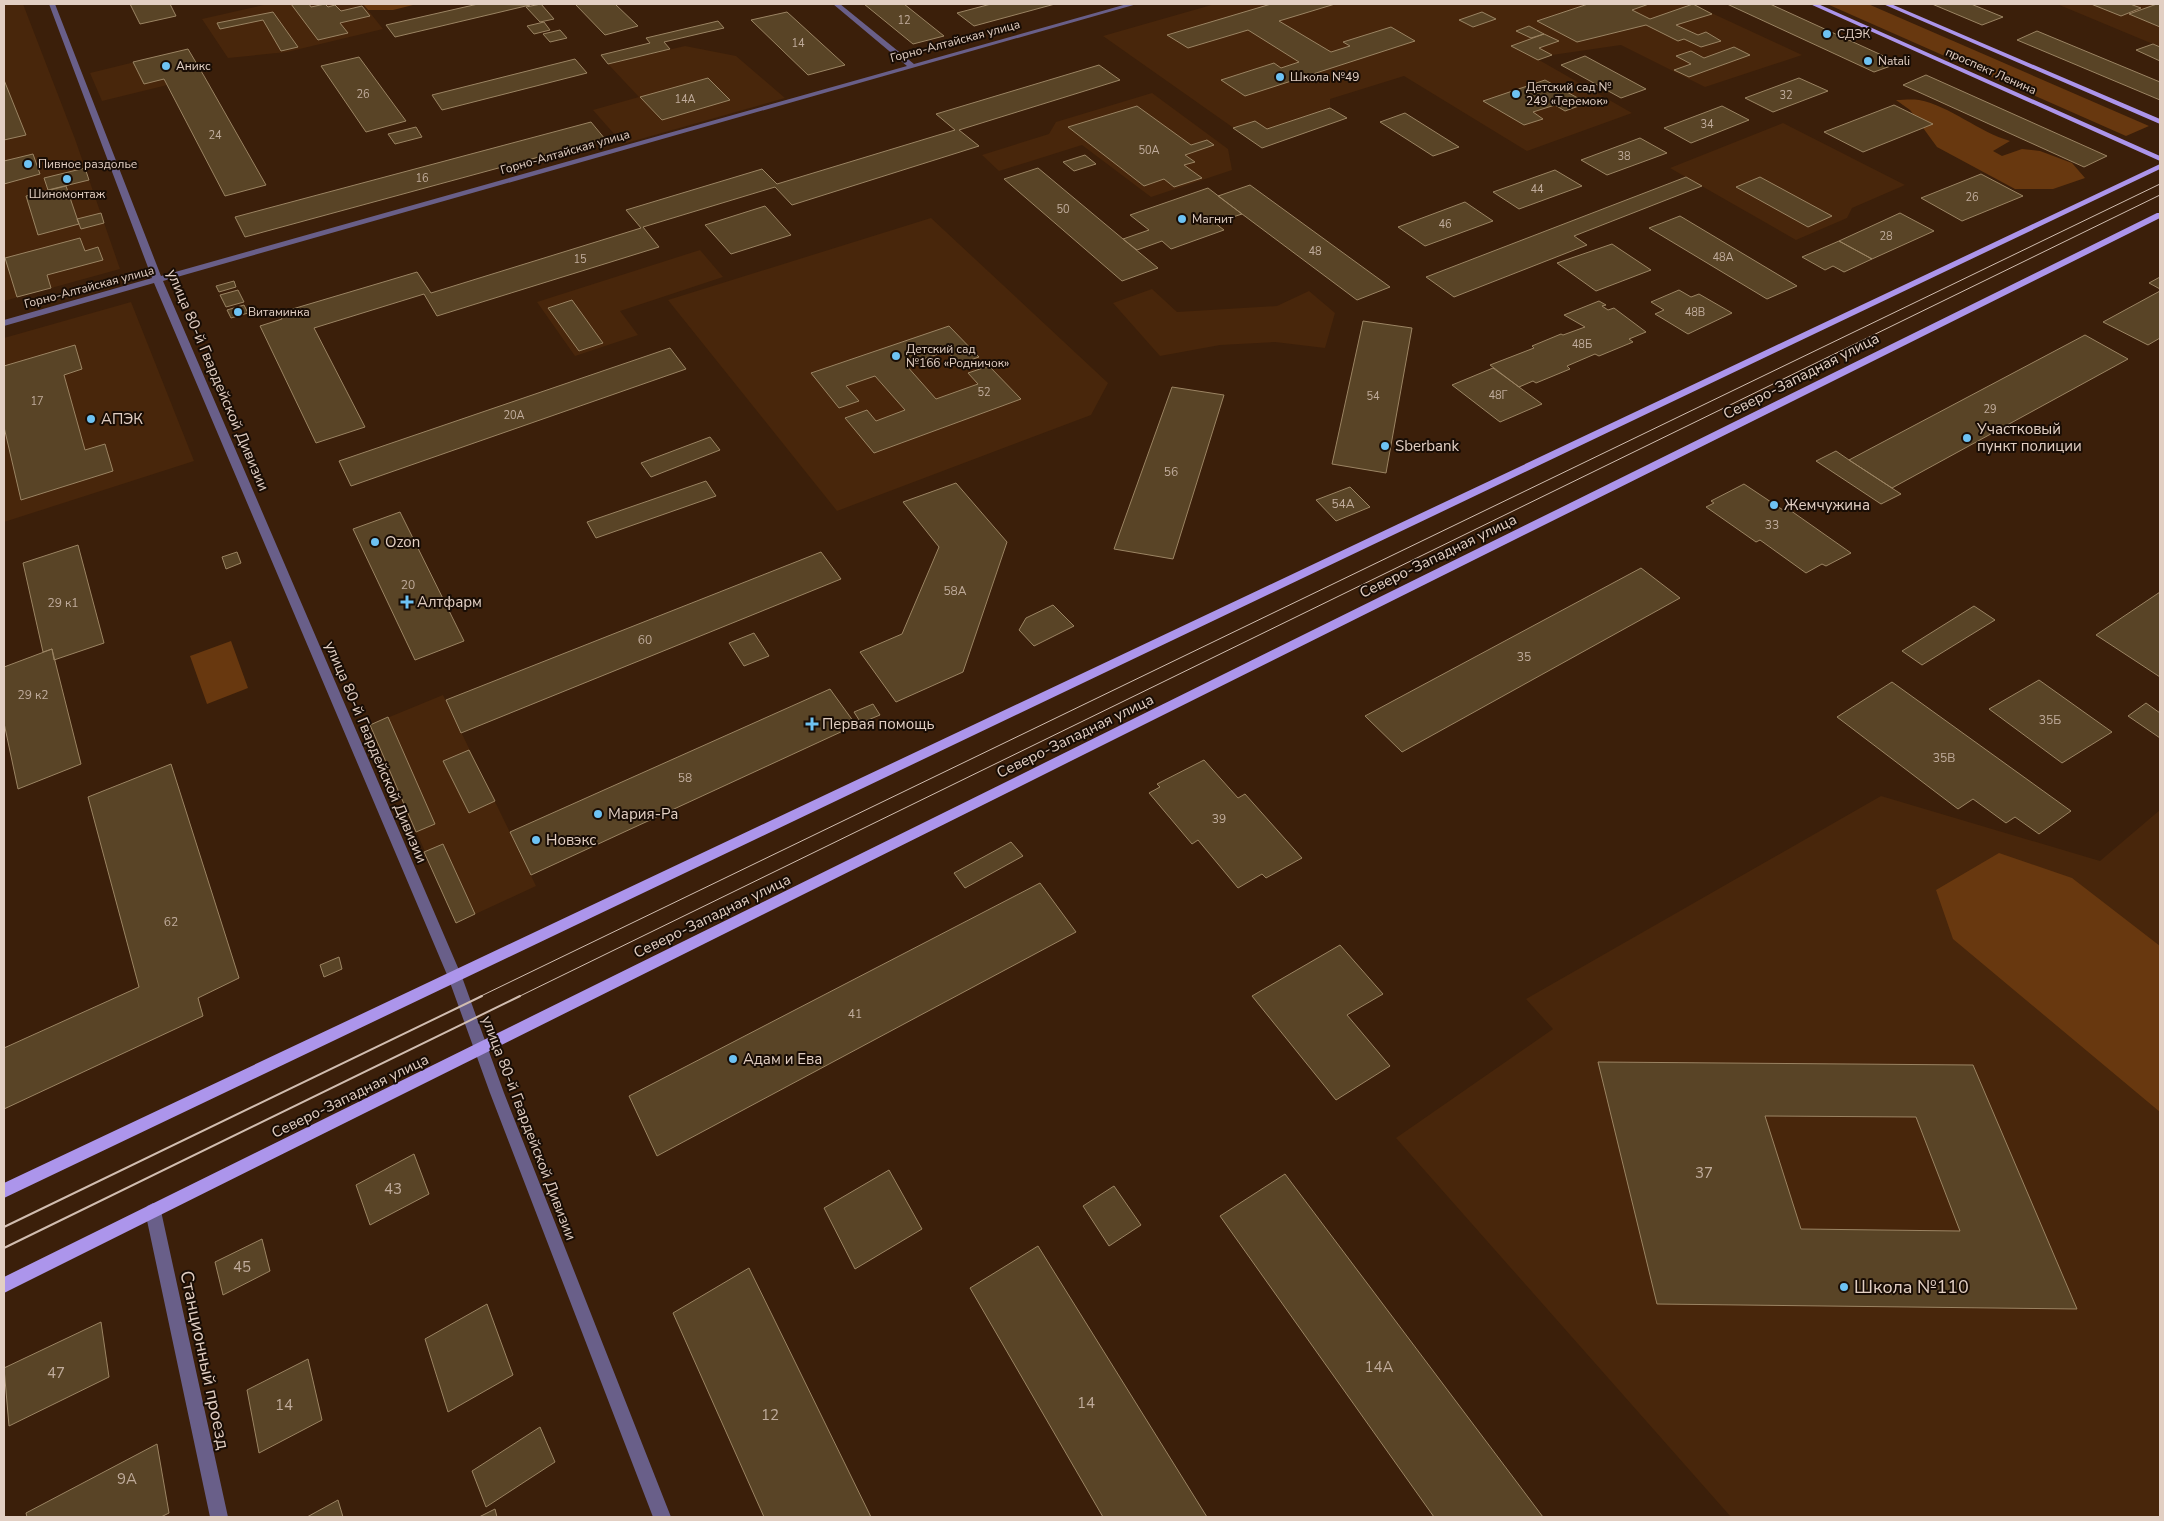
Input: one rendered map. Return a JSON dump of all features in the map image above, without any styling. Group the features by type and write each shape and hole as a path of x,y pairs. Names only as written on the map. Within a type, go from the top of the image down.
{"main road":[{"name":"проспект Ленина","path":"1813,4 2160,159"},
{"name":"проспект Ленина","path":"1886,4 2160,122"},
{"path":"4,1192 2160,166"},
{"name":"Северо-Западная улица","path":"4,1285 481,1050 2160,215"}],"street":[{"name":"улица 80-й Гвардейской Дивизии","path":"52,4 158,281 455,977 481,1050 662,1517"},
{"path":"836,4 912,66"},
{"name":"Горно-Алтайская улица","path":"4,323 1134,4"},
{"name":"Станционный проезд","path":"153,1211 219,1517"}],"shaded area":[{"path":"4,4 23,4 75,139 120,269 4,301"},
{"path":"268,4 363,4 383,29 287,52 228,58 202,19"},
{"path":"363,4 417,4 393,10 368,10"},
{"path":"1215,4 1692,4 1802,55 1705,87 1621,45 1552,55 1539,60 1632,113 1527,151 1404,76 1330,99 1330,108 1347,118 1262,148 1103,36","holes":["1482,12 1496,19 1473,27 1459,20"]},
{"path":"1827,4 1868,4 2149,126 2126,136"},
{"path":"2057,4 2160,4 2160,47 2153,44"},
{"path":"685,46 736,56 785,98 623,144 593,110 639,97 608,64"},
{"path":"188,49 204,76 102,101 90,73"},
{"path":"1152,93 1228,149 1232,170 1151,197 1082,145 999,171 982,155 1049,134 1056,122"},
{"path":"1896,100 1919,100 1931,103 1987,132 2010,141 1993,151 2002,156 2022,149 2040,151 2072,163 2085,178 2053,189 2015,189 1937,147 1910,110"},
{"path":"1783,123 1905,185 1852,208 1847,218 1796,240 1670,168"},
{"name":"Детский сад №166 «Родничок»","path":"931,218 1108,383 1091,415 837,511 668,300"},
{"path":"700,250 723,277 620,311 638,335 575,356 537,302"},
{"path":"1152,289 1177,312 1277,306 1309,291 1335,313 1325,348 1275,342 1220,345 1160,356 1113,303"},
{"name":"АПЭК","path":"131,302 194,461 4,522 4,338"},
{"path":"231,641 248,688 207,704 190,656"},
{"path":"443,695 536,886 456,923 370,725"},
{"name":"Школа №110","path":"1881,796 2100,861 2160,810 2160,1517 1731,1517 1396,1138 1553,1029 1526,999"},
{"path":"1999,853 2072,878 2160,946 2160,1112 1953,939 1936,890"}],"building":[{"path":"130,4 170,4 176,16 140,24"},
{"path":"291,4 309,4 311,7 325,4 328,7 335,5 341,11 362,6 370,16 340,23 348,33 318,40"},
{"path":"478,4 530,5 395,37 386,25"},
{"path":"541,4 554,19 540,22 526,7"},
{"path":"575,4 615,4 638,26 605,35"},
{"path":"864,4 904,4 944,36 913,44"},
{"path":"991,4 1055,4 974,26 957,13"},
{"path":"1271,4 1335,4 1279,21 1331,52 1350,46 1343,42 1391,27 1415,41 1245,96 1221,80 1274,63 1281,68 1299,62 1248,30 1188,48 1167,35"},
{"path":"1588,4 1649,4 1632,10 1650,19 1693,4 1712,14 1676,25 1698,35 1706,32 1721,41 1701,47 1684,39 1678,41 1646,25 1577,42 1537,21"},
{"path":"1727,4 1770,4 1899,63 1874,72"},
{"path":"1932,4 1971,4 2003,17 1982,25"},
{"path":"2091,4 2130,4 2141,8 2121,16"},
{"path":"2157,4 2160,5 2160,27 2129,14"},
{"path":"273,12 298,47 281,51 263,20 220,29 217,23"},
{"path":"787,12 845,65 808,75 751,20"},
{"path":"1482,12 1496,19 1473,27 1459,20"},
{"path":"718,21 724,28 664,42 670,49 608,64 601,55 650,43 646,38"},
{"path":"544,22 550,30 534,34 527,26"},
{"path":"1529,26 1544,34 1531,38 1516,31"},
{"path":"560,30 567,38 550,42 543,34"},
{"path":"2037,31 2160,82 2160,100 2017,40"},
{"path":"1544,34 1559,41 1539,48 1552,55 1538,60 1511,46"},
{"path":"2153,44 2160,47 2160,61 2136,50"},
{"path":"1734,47 1750,55 1689,77 1674,70 1691,64 1676,56 1691,51 1704,58"},
{"path":"188,49 266,185 225,196 164,79 144,84 133,62"},
{"path":"1585,56 1646,89 1621,98 1561,65"},
{"path":"359,57 406,121 366,132 321,66"},
{"path":"575,59 587,73 442,110 432,95"},
{"path":"1099,65 1120,80 959,130 979,146 792,205 775,187 643,227 659,247 437,316 424,294 314,328 365,427 316,443 260,326 282,319 279,313 417,272 431,293 641,228 626,210 762,169 777,184 955,130 936,114"},
{"path":"1926,75 2107,156 2084,167 1903,85"},
{"path":"708,78 730,100 662,120 640,97"},
{"path":"1799,78 1828,91 1773,112 1745,98"},
{"path":"4,80 26,135 4,140"},
{"path":"1545,80 1587,103 1565,111 1555,105 1533,112 1543,119 1524,125 1483,101"},
{"path":"1894,105 1933,124 1863,152 1824,132"},
{"path":"1137,106 1191,145 1207,140 1214,145 1185,155 1195,162 1184,165 1202,178 1174,187 1164,179 1144,186 1068,127"},
{"path":"1722,106 1749,120 1691,143 1664,128"},
{"path":"1330,108 1347,118 1262,148 1233,128 1255,121 1267,129"},
{"path":"1405,113 1459,147 1433,156 1380,122"},
{"path":"591,122 605,139 245,237 235,217"},
{"path":"416,127 422,137 395,144 388,134"},
{"path":"1640,138 1667,153 1607,175 1581,160"},
{"path":"33,154 40,174 4,184 4,161"},
{"path":"1085,155 1096,164 1074,171 1063,162"},
{"name":"Шиномонтаж","path":"85,168 89,180 48,190 44,178"},
{"path":"1038,168 1158,268 1122,281 1004,179"},
{"path":"1555,170 1582,186 1519,209 1493,192"},
{"path":"1981,174 2023,196 1962,221 1921,198"},
{"path":"1686,177 1702,186 1574,236 1587,245 1454,297 1426,277"},
{"path":"1760,177 1832,216 1808,227 1736,187"},
{"path":"1250,185 1390,287 1357,300 1218,196"},
{"path":"66,186 79,224 38,235 26,196"},
{"name":"Магнит","path":"1208,188 1242,214 1215,223 1224,230 1171,249 1162,241 1137,250 1123,239 1149,230 1130,215"},
{"path":"1465,202 1493,221 1425,246 1398,227"},
{"path":"765,206 791,235 731,254 705,225"},
{"path":"101,213 104,223 81,229 77,219"},
{"path":"1900,213 1934,231 1872,259 1839,241"},
{"path":"1680,216 1797,286 1767,299 1649,228"},
{"path":"80,238 85,251 98,247 103,260 47,275 51,288 17,297 5,258"},
{"path":"1839,241 1872,259 1844,272 1833,266 1825,270 1802,257"},
{"path":"1612,244 1651,270 1596,291 1557,263"},
{"path":"2160,277 2160,289 2149,283"},
{"path":"234,281 236,287 219,292 216,286"},
{"path":"238,290 244,302 226,307 220,295"},
{"path":"1679,290 1691,297 1699,294 1732,313 1688,334 1655,314 1664,310 1651,302"},
{"path":"2160,291 2160,338 2148,345 2103,322"},
{"path":"572,300 603,343 579,351 548,308"},
{"path":"1599,301 1606,305 1602,306 1608,310 1614,308 1646,332 1629,339 1633,342 1599,356 1595,354 1567,366 1570,369 1536,383 1533,381 1519,387 1490,365 1534,348 1532,346 1561,334 1563,335 1585,327 1564,315"},
{"name":"Витаминка","path":"244,305 248,313 231,318 227,310"},
{"path":"1363,321 1412,328 1386,473 1332,464"},
{"path":"949,326 979,357 959,364 947,351 906,365 936,399 978,384 968,373 989,366 1021,399 874,453 845,418 867,410 876,421 905,410 875,376 846,386 859,401 839,408 811,373"},
{"path":"2085,335 2128,359 1892,488 1849,460"},
{"path":"75,345 82,369 64,375 85,450 105,444 113,471 21,500 4,427 4,366"},
{"path":"670,348 686,369 351,486 339,461"},
{"path":"1493,368 1542,404 1500,422 1452,385"},
{"path":"1172,387 1224,395 1173,559 1114,549"},
{"path":"710,437 720,450 651,477 641,463"},
{"path":"1836,451 1901,494 1881,504 1816,461"},
{"path":"706,481 716,496 596,538 587,522"},
{"path":"956,483 1007,542 963,672 896,702 860,652 902,634 939,547 903,502"},
{"path":"1744,484 1783,510 1787,508 1851,553 1826,566 1822,564 1806,573 1760,540 1756,542 1706,507 1714,503 1711,501"},
{"path":"1350,487 1370,507 1336,521 1316,500"},
{"path":"400,512 464,641 415,660 353,529"},
{"path":"78,545 104,643 54,660 52,649 43,652 23,563"},
{"path":"237,552 241,563 226,569 222,557"},
{"path":"821,552 841,579 461,733 446,700"},
{"path":"1641,568 1680,598 1402,752 1365,716"},
{"path":"2160,592 2160,677 2096,635"},
{"path":"1053,605 1074,626 1034,646 1019,630 1026,618"},
{"path":"1974,606 1995,620 1922,665 1902,651"},
{"path":"754,633 769,656 744,666 729,643"},
{"path":"52,649 81,764 18,789 4,723 4,667"},
{"path":"2039,680 2112,732 2062,763 1989,709"},
{"path":"1892,682 2071,811 2039,834 2015,817 2006,823 1973,799 1958,809 1837,717"},
{"path":"830,689 856,725 531,875 510,832"},
{"path":"2146,703 2160,713 2160,738 2128,716"},
{"path":"873,704 880,715 861,723 854,712"},
{"path":"388,717 435,824 416,832 370,725"},
{"path":"469,750 495,801 469,813 443,761"},
{"path":"1204,760 1238,798 1245,794 1302,858 1266,878 1262,874 1238,888 1198,840 1192,844 1149,793 1160,787 1157,784"},
{"path":"171,764 239,978 198,998 203,1016 4,1109 4,1048 139,987 88,797"},
{"path":"1011,842 1023,856 965,888 954,873"},
{"path":"443,844 475,914 456,923 424,852"},
{"path":"1040,883 1076,932 657,1156 629,1096"},
{"path":"1340,945 1383,994 1347,1015 1390,1066 1336,1100 1252,996"},
{"path":"339,957 342,969 324,977 320,965"},
{"path":"1598,1062 1973,1065 2077,1309 1657,1304","holes":["1765,1116 1916,1117 1960,1231 1801,1229"]},
{"path":"414,1154 429,1194 370,1225 356,1185"},
{"path":"889,1170 922,1229 855,1269 824,1208"},
{"path":"1285,1174 1543,1517 1434,1517 1220,1216"},
{"path":"1114,1186 1141,1225 1109,1246 1083,1206"},
{"path":"262,1239 270,1271 223,1295 215,1262"},
{"path":"1038,1246 1207,1517 1103,1517 970,1288"},
{"path":"749,1268 871,1517 764,1517 673,1313"},
{"path":"487,1304 513,1375 448,1412 425,1339"},
{"path":"101,1322 109,1377 9,1426 4,1368"},
{"path":"308,1359 322,1420 259,1453 247,1390"},
{"path":"540,1427 555,1462 486,1507 472,1471"},
{"path":"157,1444 169,1513 161,1517 27,1517 26,1513"},
{"path":"338,1500 343,1517 307,1517"},
{"path":"495,1509 497,1517 479,1517"}],"tram line":[{"path":"479,997 2160,184"},
{"path":"518,997 2160,195"},
{"path":"4,1227 482,996"},
{"path":"4,1248 520,996"}],"place":[{"name":"СДЭК","path":"1827,34"},
{"name":"Natali","path":"1868,61"},
{"name":"Аникс","path":"166,66"},
{"name":"Школа №49","path":"1280,77"},
{"name":"Детский сад № 249 «Теремок»","path":"1516,94"},
{"name":"Пивное раздолье","path":"28,164"},
{"name":"Шиномонтаж","path":"67,179"},
{"name":"Магнит","path":"1182,219"},
{"name":"Витаминка","path":"238,312"},
{"name":"Детский сад №166 «Родничок»","path":"896,356"},
{"name":"АПЭК","path":"91,419"},
{"name":"Участковый пункт полиции","path":"1967,438"},
{"name":"Sberbank","path":"1385,446"},
{"name":"Жемчужина","path":"1774,505"},
{"name":"Ozon","path":"375,542"},
{"name":"Алтфарм","path":"407,602"},
{"name":"Первая помощь","path":"812,724"},
{"name":"Мария-Ра","path":"598,814"},
{"name":"Новэкс","path":"536,840"},
{"name":"Адам и Ева","path":"733,1059"},
{"name":"Школа №110","path":"1844,1287"}]}
